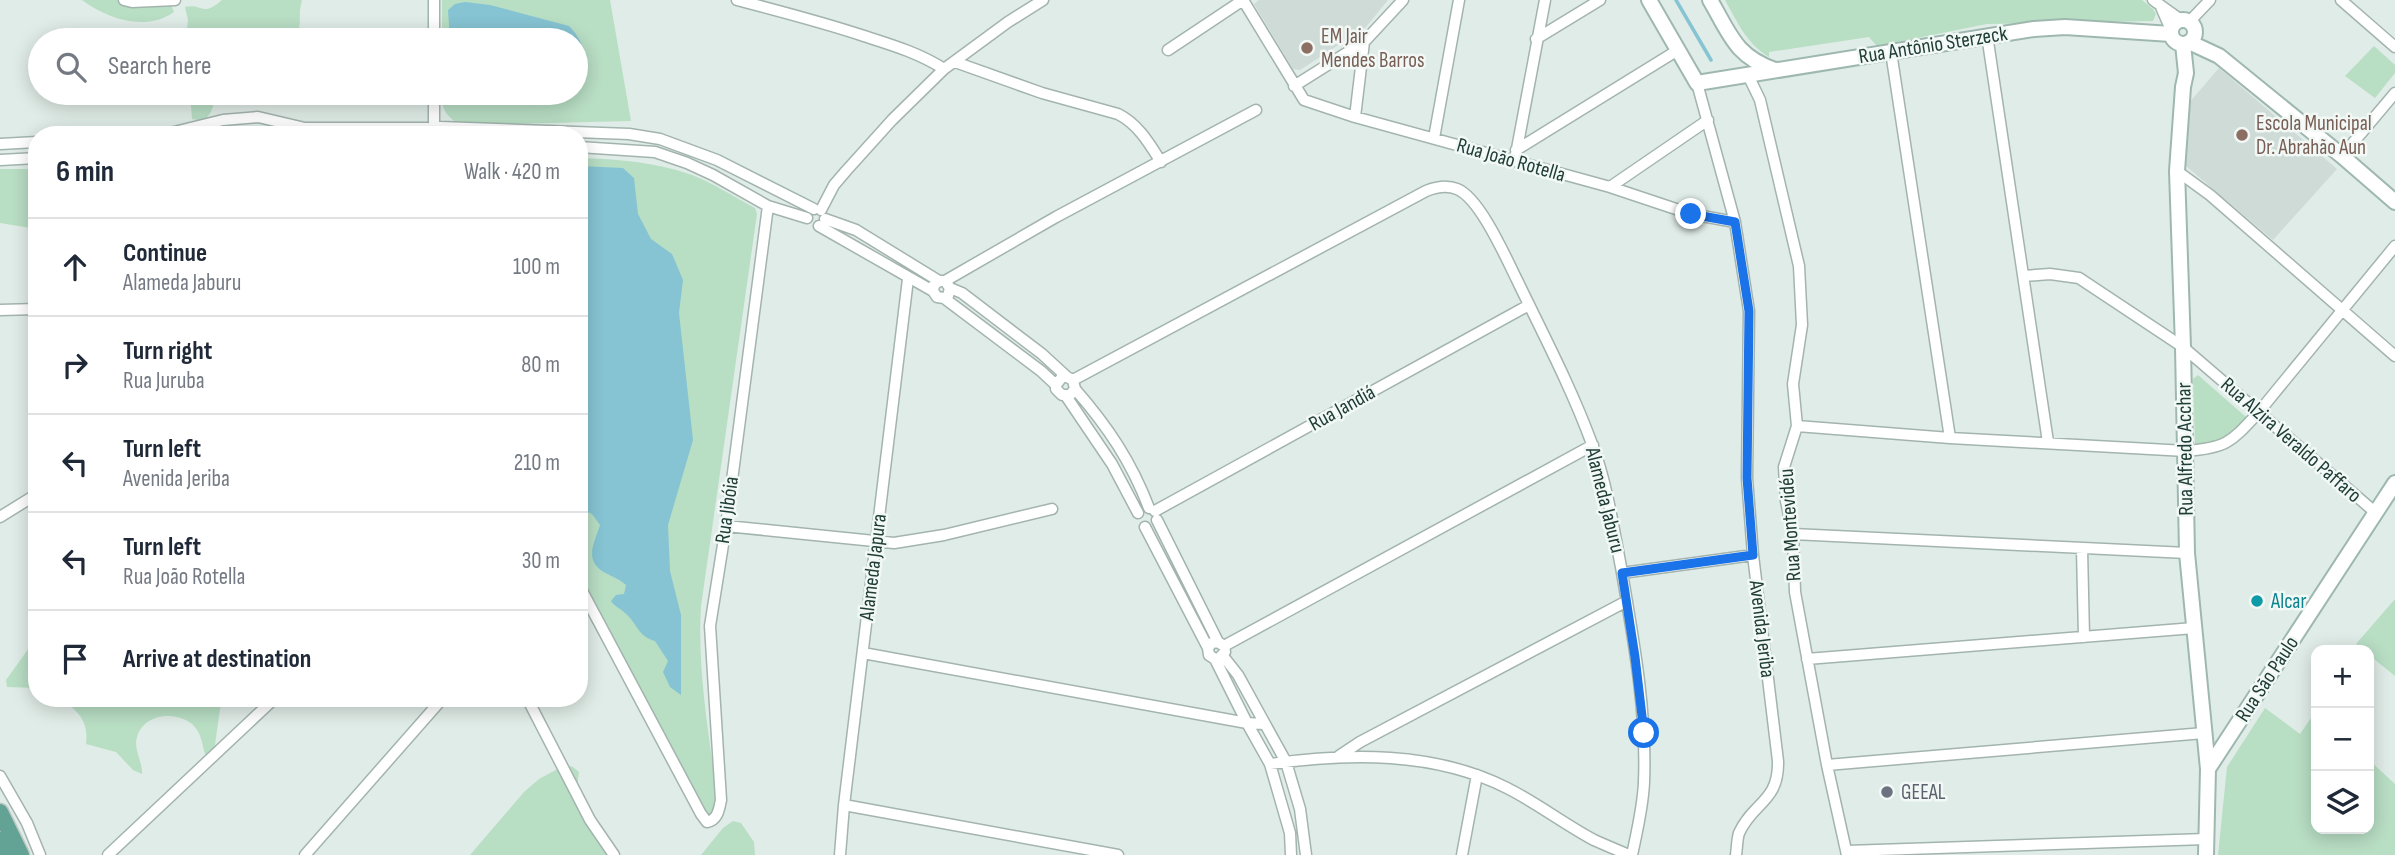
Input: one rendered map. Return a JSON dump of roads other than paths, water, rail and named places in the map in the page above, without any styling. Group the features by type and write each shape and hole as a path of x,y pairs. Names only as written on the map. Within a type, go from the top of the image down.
{"main road":[{"path":"0,812 21,855"},
{"path":"0,840 6,855"}],"street":[{"path":"124,0 175,0"},
{"path":"434,0 434,28"},
{"path":"737,0 891,44 922,55 944,69"},
{"path":"588,148 655,152 687,163 768,206 807,218 813,226 834,185 892,120 944,69 1043,0"},
{"path":"1168,50 1243,0 1294,86 1364,42 1403,0"},
{"path":"1434,138 1459,0"},
{"path":"1514,161 1545,0"},
{"path":"1536,39 1600,0"},
{"path":"1648,0 1697,83"},
{"path":"1710,0 1735,44 1745,56 1776,70"},
{"path":"2183,32 2210,0"},
{"path":"2341,0 2395,47"},
{"path":"2157,3 2183,32 2210,50 2395,202"},
{"name":"Rua Antônio Sterzeck","path":"1697,83 1987,35 2066,27 2183,32"},
{"name":"Rua Alfredo Acchar","path":"2183,32 2186,73 2177,171 2187,554 2208,769 2206,855"},
{"path":"1987,35 2048,442"},
{"path":"1355,117 1364,42"},
{"path":"1516,150 1678,50"},
{"path":"1891,52 1950,438"},
{"path":"955,62 1042,93 1129,119 1161,162"},
{"name":"Rua Montevidéu","path":"1748,75 1760,100 1799,266 1802,325 1793,384 1797,426 1784,467 1786,501 1793,534 1795,592 1827,765 1847,853"},
{"name":"Avenida Jeriba","path":"1697,83 1735,222 1749,311 1747,478 1753,555 1779,776 1776,786 1739,834 1736,855"},
{"name":"Rua João Rotella","path":"1294,86 1304,100 1355,117 1610,187 1691,214 1735,222"},
{"path":"2342,156 2395,93"},
{"path":"433,126 434,105"},
{"path":"933,291 934,285 945,283 1056,217 1256,110"},
{"path":"202,126 241,117 258,117 296,126"},
{"path":"1610,187 1708,120"},
{"path":"588,133 629,134 660,139 718,160 820,216 908,279 933,291 937,298 944,298 1056,385 1058,393 1066,396 1112,464 1139,513 1138,522 1145,527 1208,648 1209,655 1593,445"},
{"path":"0,144 28,142"},
{"path":"0,160 28,158"},
{"path":"2177,171 2210,194 2395,356"},
{"name":"Alameda Jaburu","path":"1072,382 1426,191 1446,186 1465,193 1494,234 1550,343 1593,445 1608,499 1627,601 1644,733 1643,792 1630,855"},
{"name":"Rua Jibóia","path":"588,602 707,822 717,815 721,800 710,626 726,526 768,206"},
{"path":"820,216 865,236 962,293 1042,354 1072,382 1102,421 1137,477 1220,651 1247,723 1270,764 1290,833 1291,855"},
{"path":"1797,426 1950,438 2186,451 2212,449 2226,444 2258,413 2395,246"},
{"name":"Rua Alzira Veraldo Paffaro","path":"2024,276 2050,274 2079,278 2183,347 2376,513"},
{"name":"Alameda Japura","path":"840,855 908,279"},
{"path":"944,298 948,296 945,283"},
{"name":"Rua Jandiá","path":"1153,513 1529,305"},
{"path":"0,310 28,309"},
{"path":"1056,385 1062,377 1072,382"},
{"path":"1066,396 1072,382"},
{"name":"Rua São Paulo","path":"2208,769 2395,484"},
{"path":"0,517 28,500"},
{"path":"1139,513 1145,508 1153,513"},
{"path":"726,526 894,543 944,535 1052,509"},
{"path":"1145,527 1152,526 1153,513"},
{"path":"1793,534 2187,554"},
{"path":"2082,549 2084,637"},
{"path":"1622,573 1753,555"},
{"path":"1339,756 1360,741 1627,601"},
{"path":"1807,659 2194,628"},
{"path":"1220,651 1232,665 1286,762 1300,809 1306,855"},
{"path":"863,653 1247,723 1265,724"},
{"path":"108,855 265,707"},
{"path":"305,855 435,707"},
{"path":"532,707 590,820 614,855"},
{"path":"1827,765 2204,733"},
{"path":"1270,764 1339,756 1444,764 1507,788 1594,839 1630,855"},
{"path":"1462,855 1477,775"},
{"path":"0,776 27,823 40,855"},
{"path":"844,805 1118,855"},
{"path":"1847,853 2206,838"}],"water":[{"path":"465,2 490,5 571,28 449,28 448,10 455,4"},
{"path":"588,166 623,168 634,178 638,214 651,239 672,254 683,280 679,313 693,440 668,525 670,571 681,615 681,695 670,687 663,672 668,661 655,641 641,633 629,617 611,601 616,595 624,594 626,585 602,571 593,561 592,550 600,525 588,512"}],"waterway":[{"path":"1676,0 1711,60"}],"place":[{"name":"EM Jair Mendes Barros","path":"1307,48"},
{"name":"Escola Municipal Dr. Abrahão Aun","path":"2242,135"},
{"name":"Alcar","path":"2257,601"},
{"name":"GEEAL","path":"1887,792"}]}
